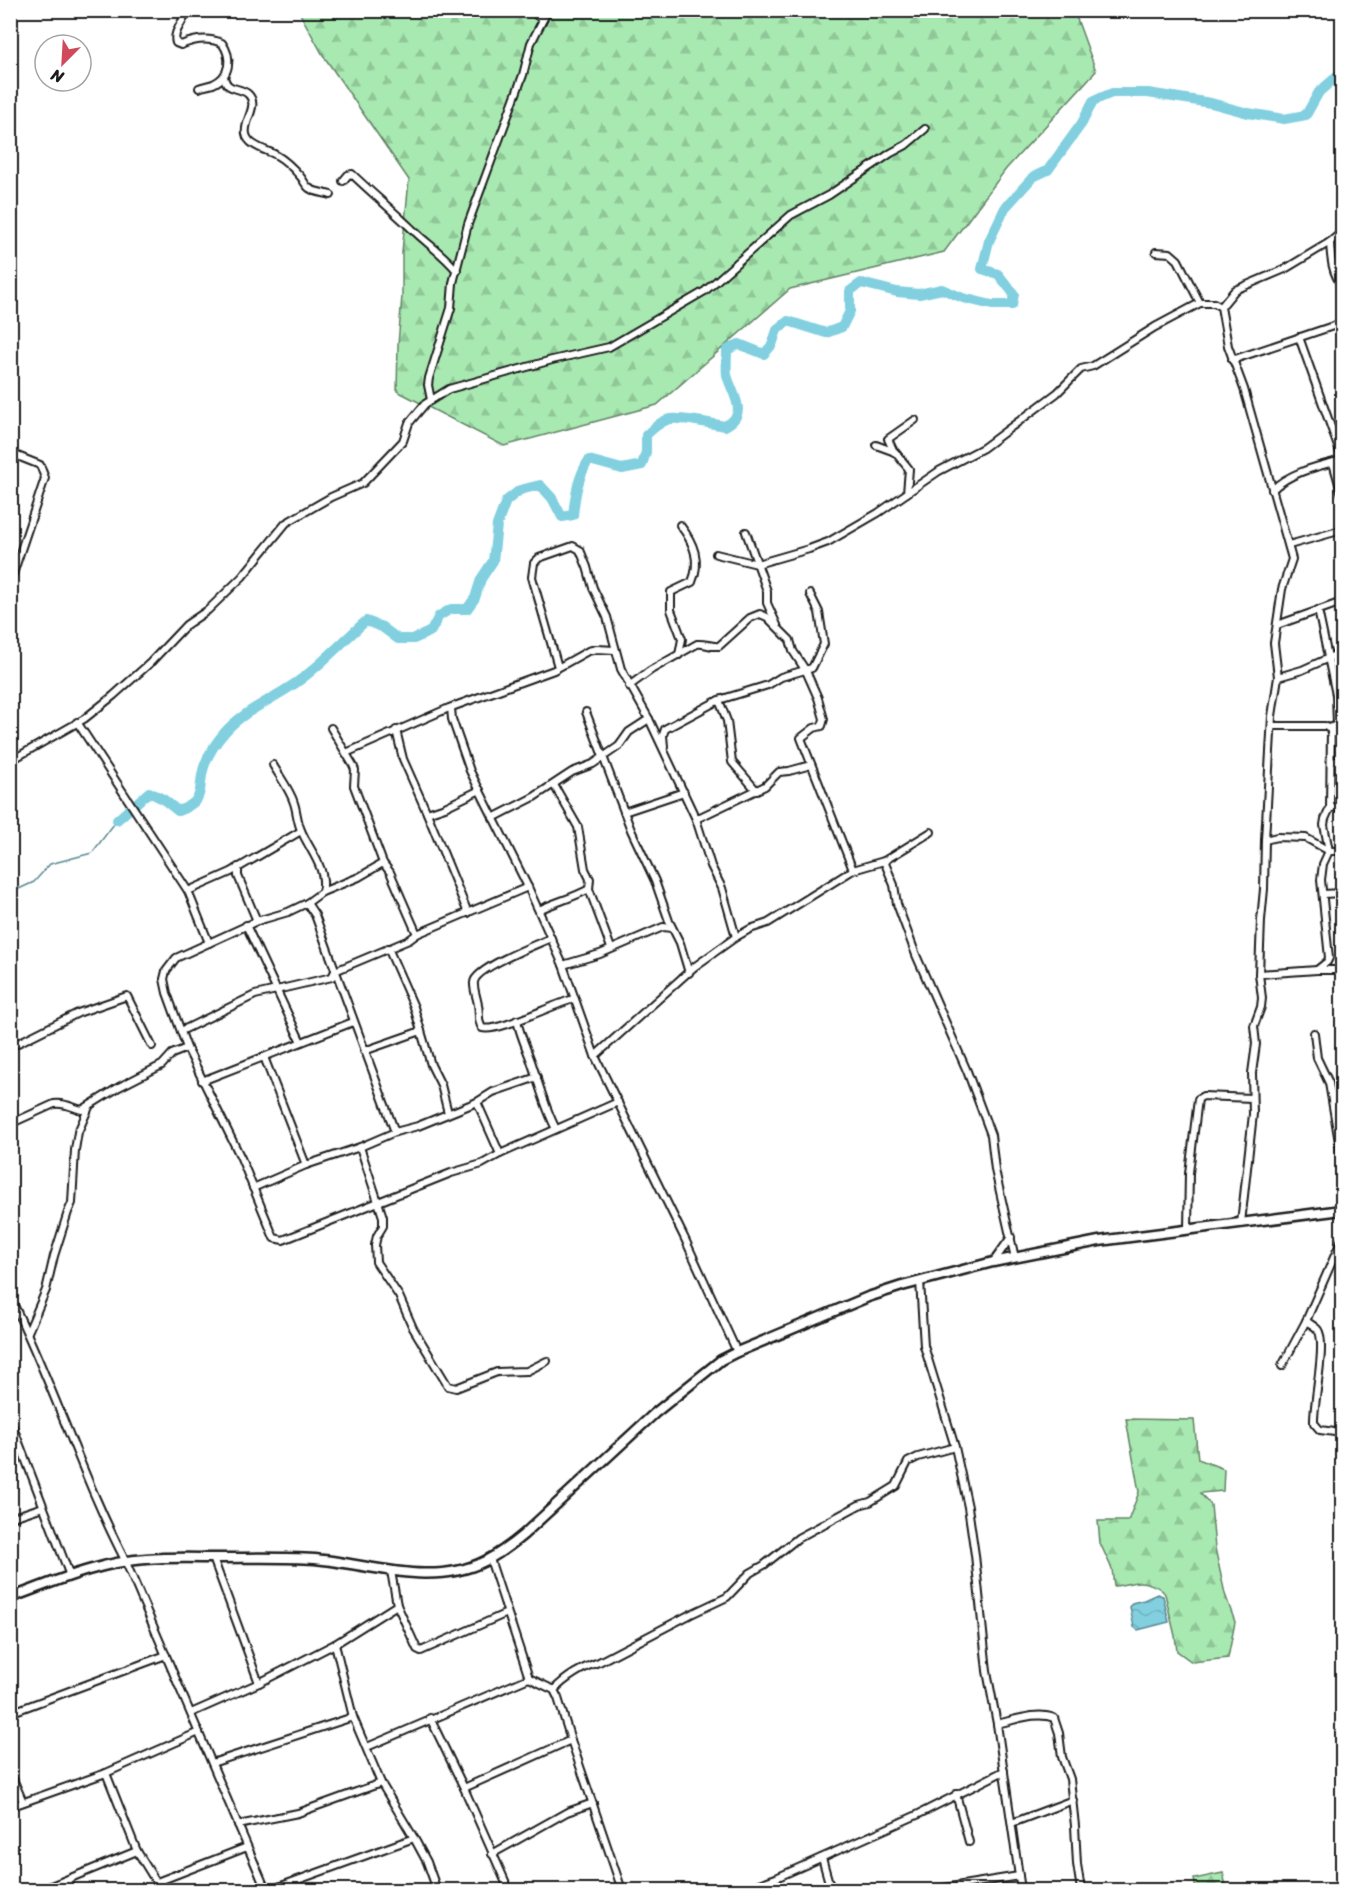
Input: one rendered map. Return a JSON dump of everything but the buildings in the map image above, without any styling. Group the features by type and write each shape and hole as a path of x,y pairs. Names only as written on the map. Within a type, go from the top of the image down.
{"main road":[{"path":"10,1598 70,1576 125,1560 317,1559 391,1571 442,1572 468,1567 490,1558 523,1535 655,1413 721,1360 868,1297 993,1262 1099,1241 1342,1210"}],"street":[{"path":"186,10 185,18 176,32 174,39 176,43 181,45 195,39 222,42 229,54 224,76 213,84 199,88"},
{"path":"529,10 542,19"},
{"path":"431,400 429,378 451,308 453,284 468,224 523,75 531,43 548,10"},
{"path":"224,76 228,87 247,93 252,100 246,135 249,140 288,163 309,188 331,195"},
{"path":"10,762 77,722 113,696 150,663 186,625 208,610 242,577 286,523 331,497 363,483 403,441 409,423 425,404 449,389 489,376 609,347 705,291 791,215 829,195 906,145 925,129"},
{"path":"343,181 352,174 411,229 446,257 457,271"},
{"path":"1241,1223 1253,1114 1252,1073 1256,1044 1254,1026 1262,998 1259,974 1265,840 1272,726 1278,677 1274,643 1282,589 1292,559 1244,388 1232,360 1221,307 1235,290 1285,269 1330,243 1342,232"},
{"path":"1330,243 1332,267 1342,286"},
{"path":"1156,252 1170,253 1178,260 1200,303"},
{"path":"716,554 757,564 828,542 878,513 939,471 983,448 1058,393 1081,369 1093,366 1155,327 1200,303 1214,303 1221,307"},
{"path":"1232,360 1342,323"},
{"path":"1272,490 1285,479 1342,459 1299,337"},
{"path":"907,493 909,469 888,439 915,420"},
{"path":"876,445 895,452"},
{"path":"10,453 40,465 45,478 10,583"},
{"path":"1333,463 1342,494"},
{"path":"679,655 682,639 671,610 671,592 692,582 697,571 697,559 691,542 680,525"},
{"path":"1289,545 1342,530"},
{"path":"746,532 767,591 767,603 778,629"},
{"path":"558,668 532,577 534,563 539,558 573,546 580,550 587,567 593,588 609,624 621,669 649,719 696,819 711,866 722,888 736,936"},
{"path":"664,750 665,729 719,700 812,668 824,644 819,612 810,594"},
{"path":"1277,625 1342,602"},
{"path":"630,686 651,670 697,644 719,646 750,618 760,614 767,603"},
{"path":"1272,726 1329,728 1337,725 1336,695 1318,610"},
{"path":"760,614 767,617 790,640 793,651 806,671 818,698 824,719 822,726 814,728 801,738 853,870"},
{"path":"346,753 396,730 558,668 588,651 615,650"},
{"path":"1278,677 1302,670 1342,652"},
{"path":"719,700 727,721 732,762 756,790"},
{"path":"451,708 452,719 470,771 528,887 563,964 595,1056 684,1237 737,1352"},
{"path":"586,712 631,830 680,943 689,973"},
{"path":"493,818 534,797 572,772 593,764 619,746 628,732 649,719"},
{"path":"77,722 188,891 209,943"},
{"path":"331,728 355,770 354,786 383,863 390,872 417,934"},
{"path":"1317,970 1329,958 1321,880 1323,864 1329,851 1324,825 1330,808 1331,730 1329,728"},
{"path":"396,730 403,759 468,913"},
{"path":"1331,762 1342,760"},
{"path":"273,765 294,802 296,816 327,886"},
{"path":"696,819 765,786 779,772 812,765"},
{"path":"554,785 578,827 585,869 590,879 589,889 611,948"},
{"path":"427,813 480,790"},
{"path":"624,812 684,792"},
{"path":"1330,808 1342,807"},
{"path":"188,891 231,872 302,831"},
{"path":"595,1056 689,973 736,936 768,923 853,870 884,861 931,832"},
{"path":"1265,840 1277,837 1306,838 1329,851 1342,851"},
{"path":"884,861 916,955 967,1071 991,1135 994,1170 1015,1258"},
{"path":"383,863 359,877 327,886 307,903 288,912 246,925 176,958 166,971 164,979 167,993 187,1048 241,1158 274,1238 283,1240 451,1173 482,1164 618,1102"},
{"path":"238,867 238,876 257,921"},
{"path":"231,872 238,876"},
{"path":"181,1031 255,995 326,980 332,977 334,971 528,887"},
{"path":"539,910 589,889"},
{"path":"1323,894 1342,893"},
{"path":"307,903 315,915 395,1132"},
{"path":"563,964 600,954 670,924"},
{"path":"246,925 301,1042"},
{"path":"551,938 490,966 477,975 474,981 480,1011 479,1024 482,1028 490,1028 574,999"},
{"path":"388,948 414,1007 431,1065 441,1085 448,1113"},
{"path":"1259,974 1342,970"},
{"path":"10,1047 78,1013 124,996 130,998 152,1047"},
{"path":"517,1020 556,1129"},
{"path":"202,1081 353,1022"},
{"path":"364,1052 421,1031"},
{"path":"1314,1033 1317,1058 1329,1083 1342,1160"},
{"path":"10,1124 54,1104 70,1105 82,1110 89,1107 119,1087 162,1065 171,1054 187,1048"},
{"path":"264,1057 306,1165"},
{"path":"253,1188 306,1165 360,1147 395,1132 418,1126 477,1102 493,1092 537,1077"},
{"path":"1188,1229 1188,1173 1198,1099 1203,1096 1252,1098"},
{"path":"477,1102 500,1154"},
{"path":"28,1332 46,1290 57,1245 72,1203 76,1141 80,1125 89,1107"},
{"path":"360,1147 383,1217 383,1226 375,1245 376,1262 399,1296 413,1328 448,1386 456,1388 497,1372 527,1371 547,1361"},
{"path":"993,1262 1011,1237"},
{"path":"1282,1366 1306,1321 1342,1239"},
{"path":"920,1281 924,1346 955,1447 968,1508 987,1671 1022,1890"},
{"path":"10,1297 46,1372 104,1519 125,1560 247,1847 268,1890 341,1866 414,1838"},
{"path":"1306,1321 1318,1330 1320,1337 1319,1368 1313,1405 1314,1423 1320,1430 1342,1433"},
{"path":"10,1419 70,1576"},
{"path":"10,1442 18,1439"},
{"path":"554,1690 589,1665 727,1597 750,1573 798,1538 859,1505 870,1502 896,1486 908,1462 955,1447"},
{"path":"10,1518 43,1507"},
{"path":"213,1558 259,1683"},
{"path":"490,1558 529,1678 554,1690 558,1698 622,1890"},
{"path":"391,1571 397,1605 417,1649 422,1651 507,1613"},
{"path":"191,1713 259,1683 335,1644 397,1605"},
{"path":"335,1644 353,1718 381,1783 427,1862 437,1890"},
{"path":"10,1713 166,1655"},
{"path":"367,1747 430,1718 529,1678"},
{"path":"997,1724 1037,1715 1054,1718 1059,1733 1062,1756 1070,1779 1081,1890"},
{"path":"212,1763 353,1718"},
{"path":"430,1718 509,1890"},
{"path":"10,1807 106,1773 199,1732"},
{"path":"464,1788 571,1740"},
{"path":"10,1772 23,1802"},
{"path":"742,1890 822,1858 1004,1772"},
{"path":"106,1773 137,1851 161,1890"},
{"path":"238,1825 298,1813 381,1783"},
{"path":"956,1794 969,1842"},
{"path":"1012,1823 1072,1800"},
{"path":"492,1854 567,1812 593,1803"},
{"path":"157,1882 247,1847"},
{"path":"41,1890 137,1851"},
{"path":"822,1858 831,1890"},
{"path":"932,1890 1019,1876"},
{"path":"66,1881 72,1890"}],"green space":[{"path":"301,10 1068,11 1077,19 1096,71 1006,169 944,252 790,289 657,405 504,446 397,391 402,252 409,180 323,55 299,12"},
{"path":"1126,1419 1194,1420 1198,1459 1224,1469 1223,1491 1200,1493 1211,1505 1215,1548 1225,1594 1235,1622 1228,1658 1192,1662 1177,1651 1163,1591 1142,1582 1114,1586 1112,1569 1100,1543 1098,1521 1128,1521 1139,1492"},
{"path":"1223,1873 1227,1890 1196,1890 1194,1879"}],"water":[{"path":"1157,1594 1163,1596 1169,1622 1138,1630 1134,1627 1130,1607 1132,1603"}],"waterway":[{"path":"117,820 149,792 163,799 178,811 188,807 198,797 207,760 213,747 225,732 252,710 304,677 366,621 382,627 398,639 414,639 431,631 439,616 451,609 467,609 475,598 481,579 493,561 497,525 506,501 520,490 540,485 552,498 562,517 573,515 580,479 589,460 622,469 642,465 646,452 646,435 664,421 682,419 725,426 732,421 738,409 727,375 727,350 739,344 764,354 772,345 777,330 788,321 826,333 842,327 850,311 850,291 861,283 897,292 919,294 942,289 963,298 992,305 1012,305 1014,294 998,274 982,269 989,241 1005,208 1033,177 1048,170 1082,123 1093,101 1112,93 1148,93 1211,103 1248,113 1284,119 1306,115 1319,92 1342,72"},
{"path":"10,893 34,882 50,864 92,853 117,820"}]}
